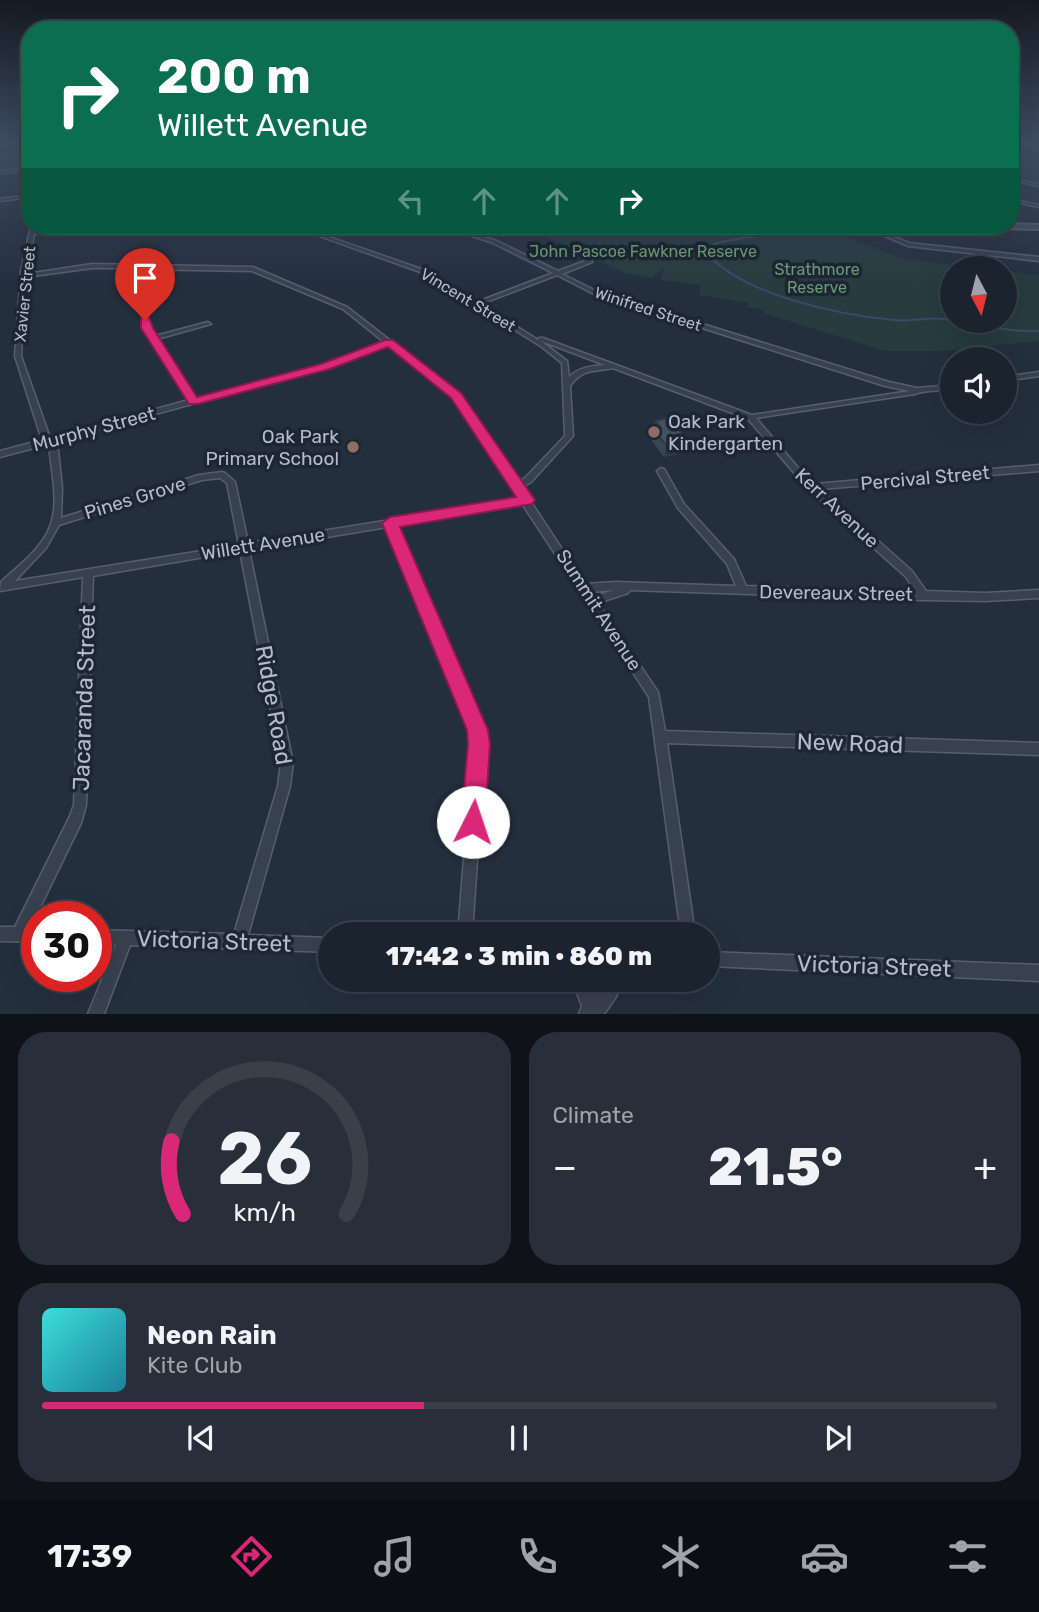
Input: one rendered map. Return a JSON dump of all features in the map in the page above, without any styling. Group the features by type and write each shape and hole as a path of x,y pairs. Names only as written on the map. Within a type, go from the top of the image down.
{"main road":[{"path":"1019,227 1039,227"}],"street":[{"path":"0,200 21,197"},
{"path":"1019,202 1039,206"},
{"name":"Xavier Street","path":"32,235 24,276 19,363 50,441 57,516 55,523"},
{"name":"Vincent Street","path":"320,235 425,272 544,346 559,346"},
{"name":"Winifred Street","path":"473,235 495,242 601,295 859,375 909,389 935,389"},
{"path":"886,235 908,244 1039,259"},
{"path":"478,304 590,261"},
{"name":"Summit Avenue","path":"24,276 82,266 253,270 345,308 456,396 518,486 654,696 686,922"},
{"path":"141,266 136,275 147,328 194,402"},
{"path":"153,338 208,324"},
{"name":"Vincent Street","path":"531,337 751,417 940,388"},
{"name":"Murphy Street","path":"0,454 325,366 389,342"},
{"path":"518,486 528,480 569,436 565,362 544,346"},
{"path":"568,386 572,377 586,370 616,367"},
{"name":"Winifred Street","path":"859,375 873,386 874,396 868,400"},
{"path":"1017,378 1037,376"},
{"name":"Kerr Avenue","path":"751,417 811,487 909,574 924,596"},
{"name":"Percival Street","path":"811,487 1039,468"},
{"path":"661,471 681,506 731,562 743,591"},
{"name":"Pines Grove","path":"55,523 202,477 222,475 231,482 244,547"},
{"name":"Willett Avenue","path":"1,586 527,500"},
{"path":"1,586 36,553 55,523"},
{"path":"390,523 478,730 466,922"},
{"name":"Ridge Road","path":"239,942 284,786 287,763 244,547"},
{"name":"Jacaranda Street","path":"19,934 80,805 88,573"},
{"name":"Devereaux Street","path":"584,588 615,586 634,589 985,597 1039,594"},
{"name":"Devereaux Street","path":"593,601 634,589"},
{"name":"New Road","path":"661,737 1039,749"},
{"path":"0,934 19,934"},
{"name":"Victoria Street","path":"112,938 318,945"},
{"path":"96,1013 126,938"},
{"name":"Victoria Street","path":"720,960 1039,974"},
{"path":"584,992 590,1011"},
{"path":"590,1011 596,992"},
{"path":"590,1011 611,992"}],"green space":[{"name":"Strathmore Reserve","path":"542,235 842,235 899,258 940,263 940,333 1017,333 1017,272 1039,275 1039,341 980,347 940,347 940,351 884,351 764,313 764,310 748,307 748,303 700,295 700,285 661,280 664,267 652,278 626,273"}],"building":[{"path":"667,418 689,440 666,445 654,430 661,428 655,421"}],"waterway":[{"path":"762,235 716,243 706,247 705,251 742,280 766,291 820,308 894,320 943,319 1039,331"}],"place":[{"name":"Oak Park Kindergarten","path":"654,432"},
{"name":"Oak Park Primary School","path":"353,447"}],"route":[{"path":"145,320 147,328 194,402 338,362 389,342 456,396 518,486 527,500 390,523 478,730 473,822"}],"park label":[{"name":"John Pascoe Fawkner Reserve","path":"643,251"}]}
